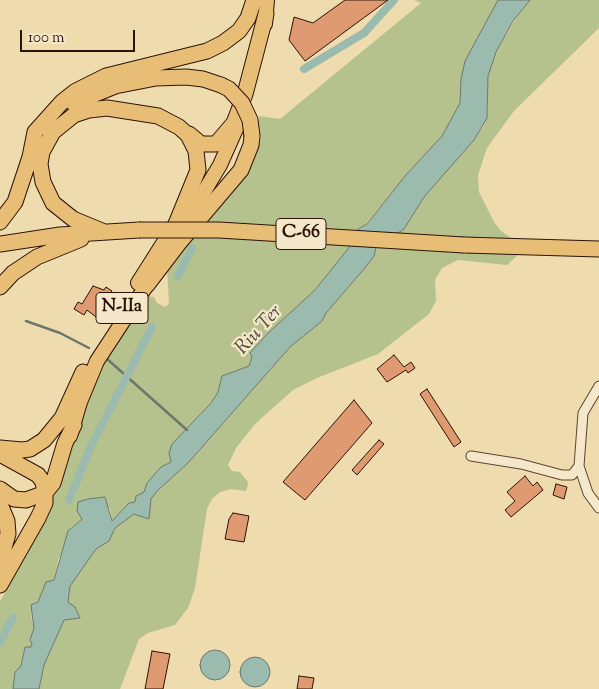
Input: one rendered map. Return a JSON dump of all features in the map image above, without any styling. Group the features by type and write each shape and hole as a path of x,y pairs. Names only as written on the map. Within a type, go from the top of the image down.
{"highway":[{"path":"30,157 35,132 52,110 76,91 106,76 124,70 207,51 223,43 238,31 248,18 254,0"},
{"path":"97,232 64,212 46,192 40,164 42,152 53,132 74,115 89,110 107,108 158,116 180,127 201,144 216,144 224,137 234,123 245,94 266,7"},
{"path":"0,222 15,202 38,136 49,121 82,98 115,86 156,78 186,77 221,85 229,89 242,103 250,120 251,145 241,170 179,243 147,285"},
{"path":"176,224 198,170 196,151 188,135 180,127"},
{"name":"C-66","path":"0,244 60,235 97,232 219,230 464,245 599,249"},
{"path":"0,287 19,269 37,257 97,232"},
{"path":"0,448 30,449 44,440 62,418 83,372"},
{"path":"0,489 14,499 26,500 45,493 53,483 65,442 74,425"},
{"path":"0,454 38,475 43,482 45,493 45,503 38,518 0,585"},
{"path":"0,504 7,521 8,534 0,562"}],"main road":[{"name":"N-IIa","path":"0,578 45,493 83,372 101,340 204,178 224,137 247,73 254,41 259,0"},
{"name":"N-IIa","path":"0,592 43,517 59,477 85,387 97,361 147,285 220,165 239,121 256,69 266,7"}],"street":[{"path":"599,386 583,413 579,466 588,493 599,508"},
{"path":"471,456 521,464 562,475 572,475 579,466"}],"green space":[{"path":"414,0 498,0 465,61 461,79 460,103 442,136 405,176 366,224 358,229 351,245 315,290 267,334 251,353 252,357 249,366 222,376 218,392 211,403 182,433 171,462 161,467 147,483 144,492 135,502 129,503 112,521 110,508 82,519 71,527 63,556 59,557 54,580 41,595 31,616 34,628 30,640 33,644 32,647 25,647 21,666 15,672 13,689 0,689 0,601 28,553 52,502 91,381 145,296 154,297 157,303 165,307 169,304 167,267 252,158 259,130 259,116 280,119 421,3"},
{"path":"530,0 599,0 599,28 514,111 487,148 478,175 479,192 494,222 501,231 513,239 518,252 517,256 507,265 458,260 442,268 435,280 436,301 429,314 378,354 317,378 293,390 255,424 236,448 228,465 232,471 240,472 248,482 247,489 245,491 231,489 220,492 212,499 207,509 195,588 188,608 175,625 148,633 139,639 120,689 39,689 44,665 64,619 80,618 68,603 70,586 75,576 96,549 109,541 115,528 134,514 149,518 151,499 157,491 188,463 290,347 322,321 326,313 374,256 376,247 404,229 424,197 469,146 484,125 488,110 488,76 496,52 518,15"}],"shaded area":[{"path":"498,0 530,0 513,21 496,52 488,76 487,118 474,140 424,197 404,229 376,247 374,256 326,313 322,321 290,347 188,463 157,491 151,499 149,519 134,514 115,528 109,541 96,549 70,586 68,602 75,607 80,618 64,620 44,665 39,689 13,689 15,672 21,666 25,647 31,647 32,644 30,640 34,628 31,605 38,602 46,582 54,580 68,531 82,519 77,511 78,502 105,497 112,521 129,503 135,502 136,496 144,492 147,483 161,467 171,462 169,453 172,444 211,403 218,392 222,376 249,366 252,357 250,353 267,334 315,290 351,245 358,229 367,224 405,176 442,136 460,103 461,79 465,61"},
{"path":"215,650 225,655 230,665 225,675 215,680 205,675 200,665 205,655"},
{"path":"255,657 265,662 270,672 265,682 255,687 245,682 240,672 245,662"}],"building":[{"path":"345,0 388,0 305,61 289,40 294,17 313,23"},
{"path":"93,286 104,290 106,287 112,291 105,302 118,310 112,320 100,312 96,317 87,310 84,315 74,309 78,302 82,304"},
{"path":"394,355 404,367 411,362 415,368 408,373 406,370 387,382 377,369"},
{"path":"427,389 461,442 454,447 420,394"},
{"path":"354,400 372,423 305,500 283,482"},
{"path":"379,440 384,444 357,475 352,470"},
{"path":"525,476 533,486 537,482 543,490 511,517 505,510 515,501 507,492"},
{"path":"556,484 567,487 564,499 553,495"},
{"path":"233,513 249,516 244,542 225,539 229,519"},
{"path":"152,651 170,654 163,689 145,689"},
{"path":"299,676 314,678 312,689 297,689"}],"waterway":[{"path":"304,69 364,33 394,0"},
{"path":"178,276 192,248"},
{"path":"26,321 60,333 89,348"},
{"path":"69,500 90,448 152,327"},
{"path":"106,358 187,430"},
{"path":"0,642 13,618"}],"water label":[{"name":"Riu Ter","path":"260,331"}]}
